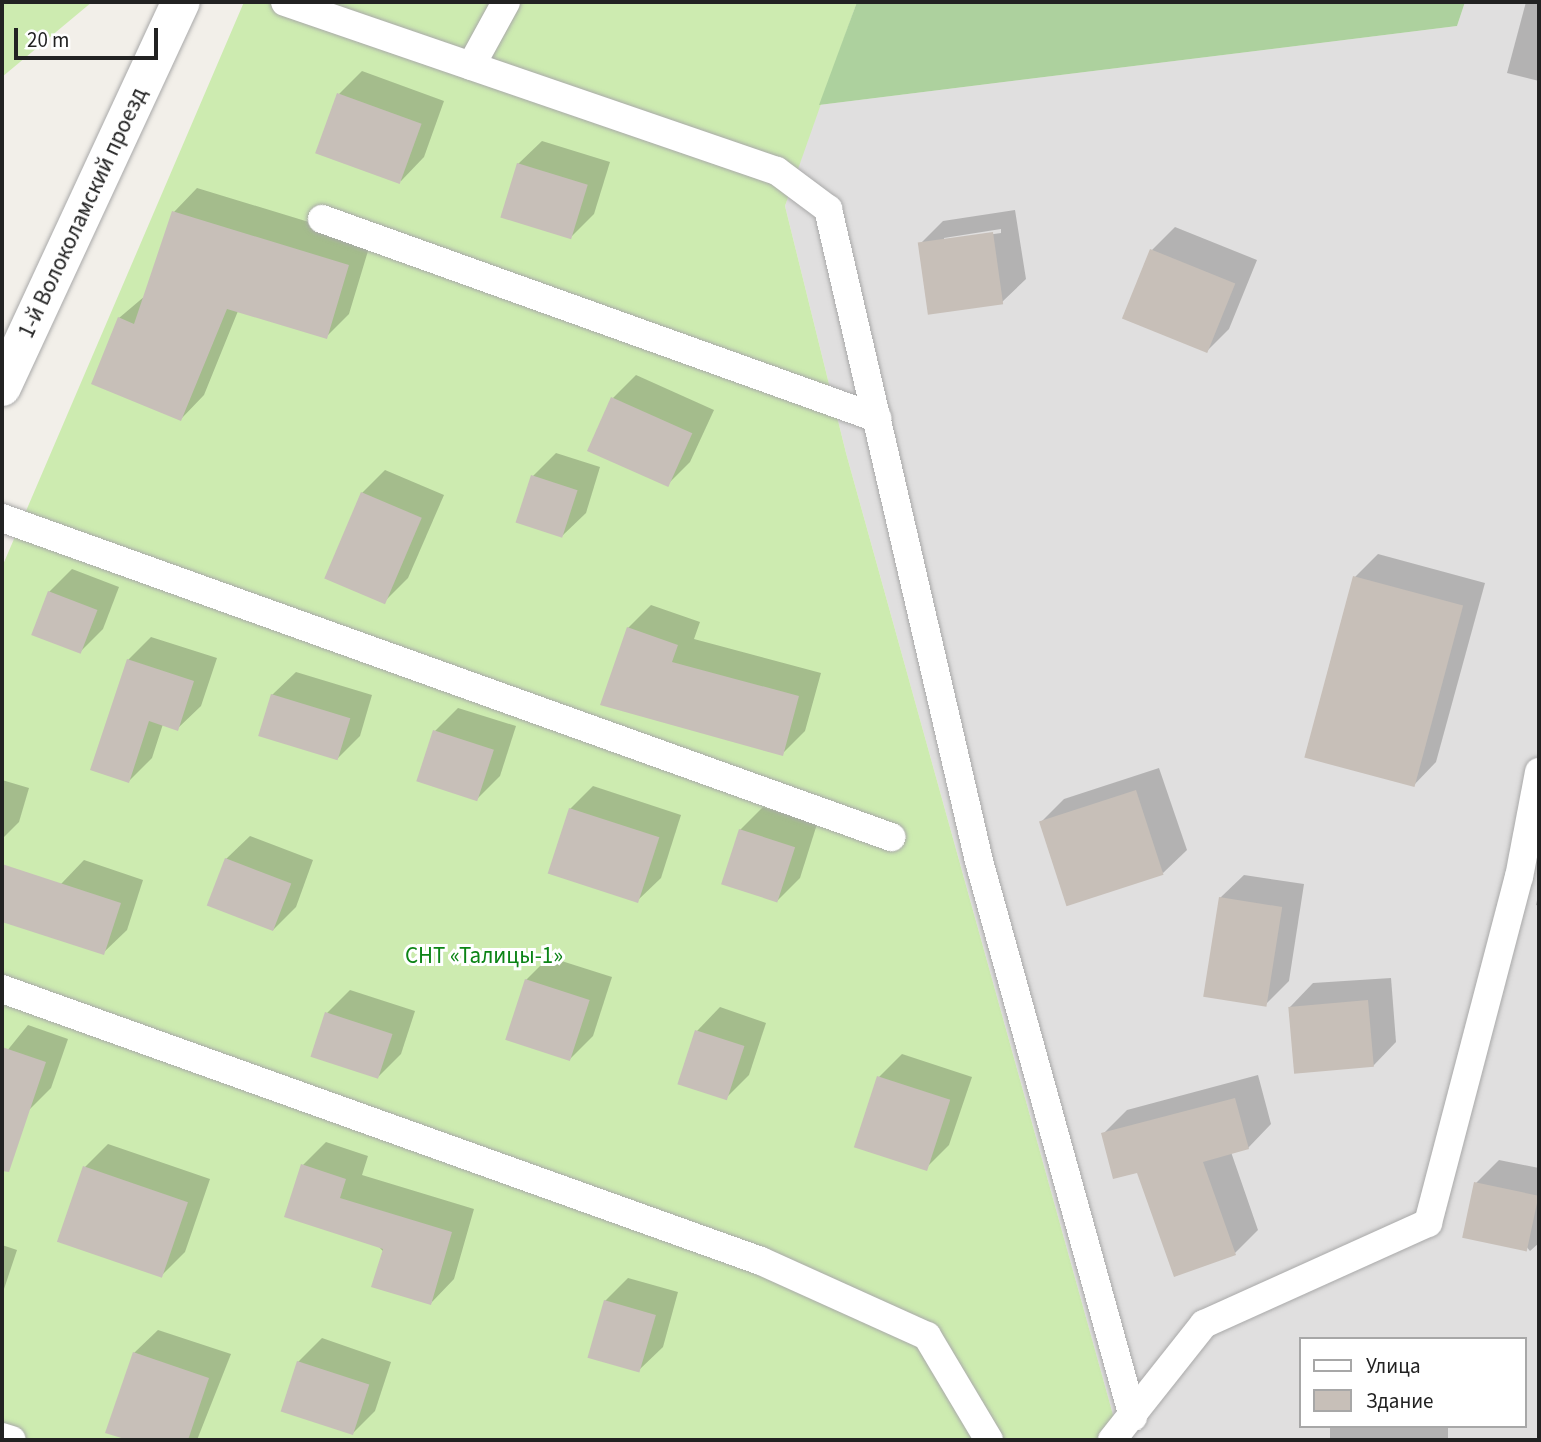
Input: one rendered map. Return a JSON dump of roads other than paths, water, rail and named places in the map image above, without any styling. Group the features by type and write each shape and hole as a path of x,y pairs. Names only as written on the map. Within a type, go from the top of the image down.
{"street":[{"name":"1-й Волоколамский проезд","path":"2,387 181,2"}],"lane":[{"path":"285,2 777,171 828,209 979,861 1133,1417"},
{"path":"471,66 506,2"},
{"path":"322,219 877,418"},
{"path":"2,517 891,837"},
{"path":"1112,1440 1133,1417 1204,1324 1427,1223 1519,877 1539,772"},
{"path":"2,989 761,1261 927,1336 989,1440"},
{"path":"2,1437 12,1440"}],"park label":[{"name":"СНТ «Талицы-1»","path":"484,956"}]}
